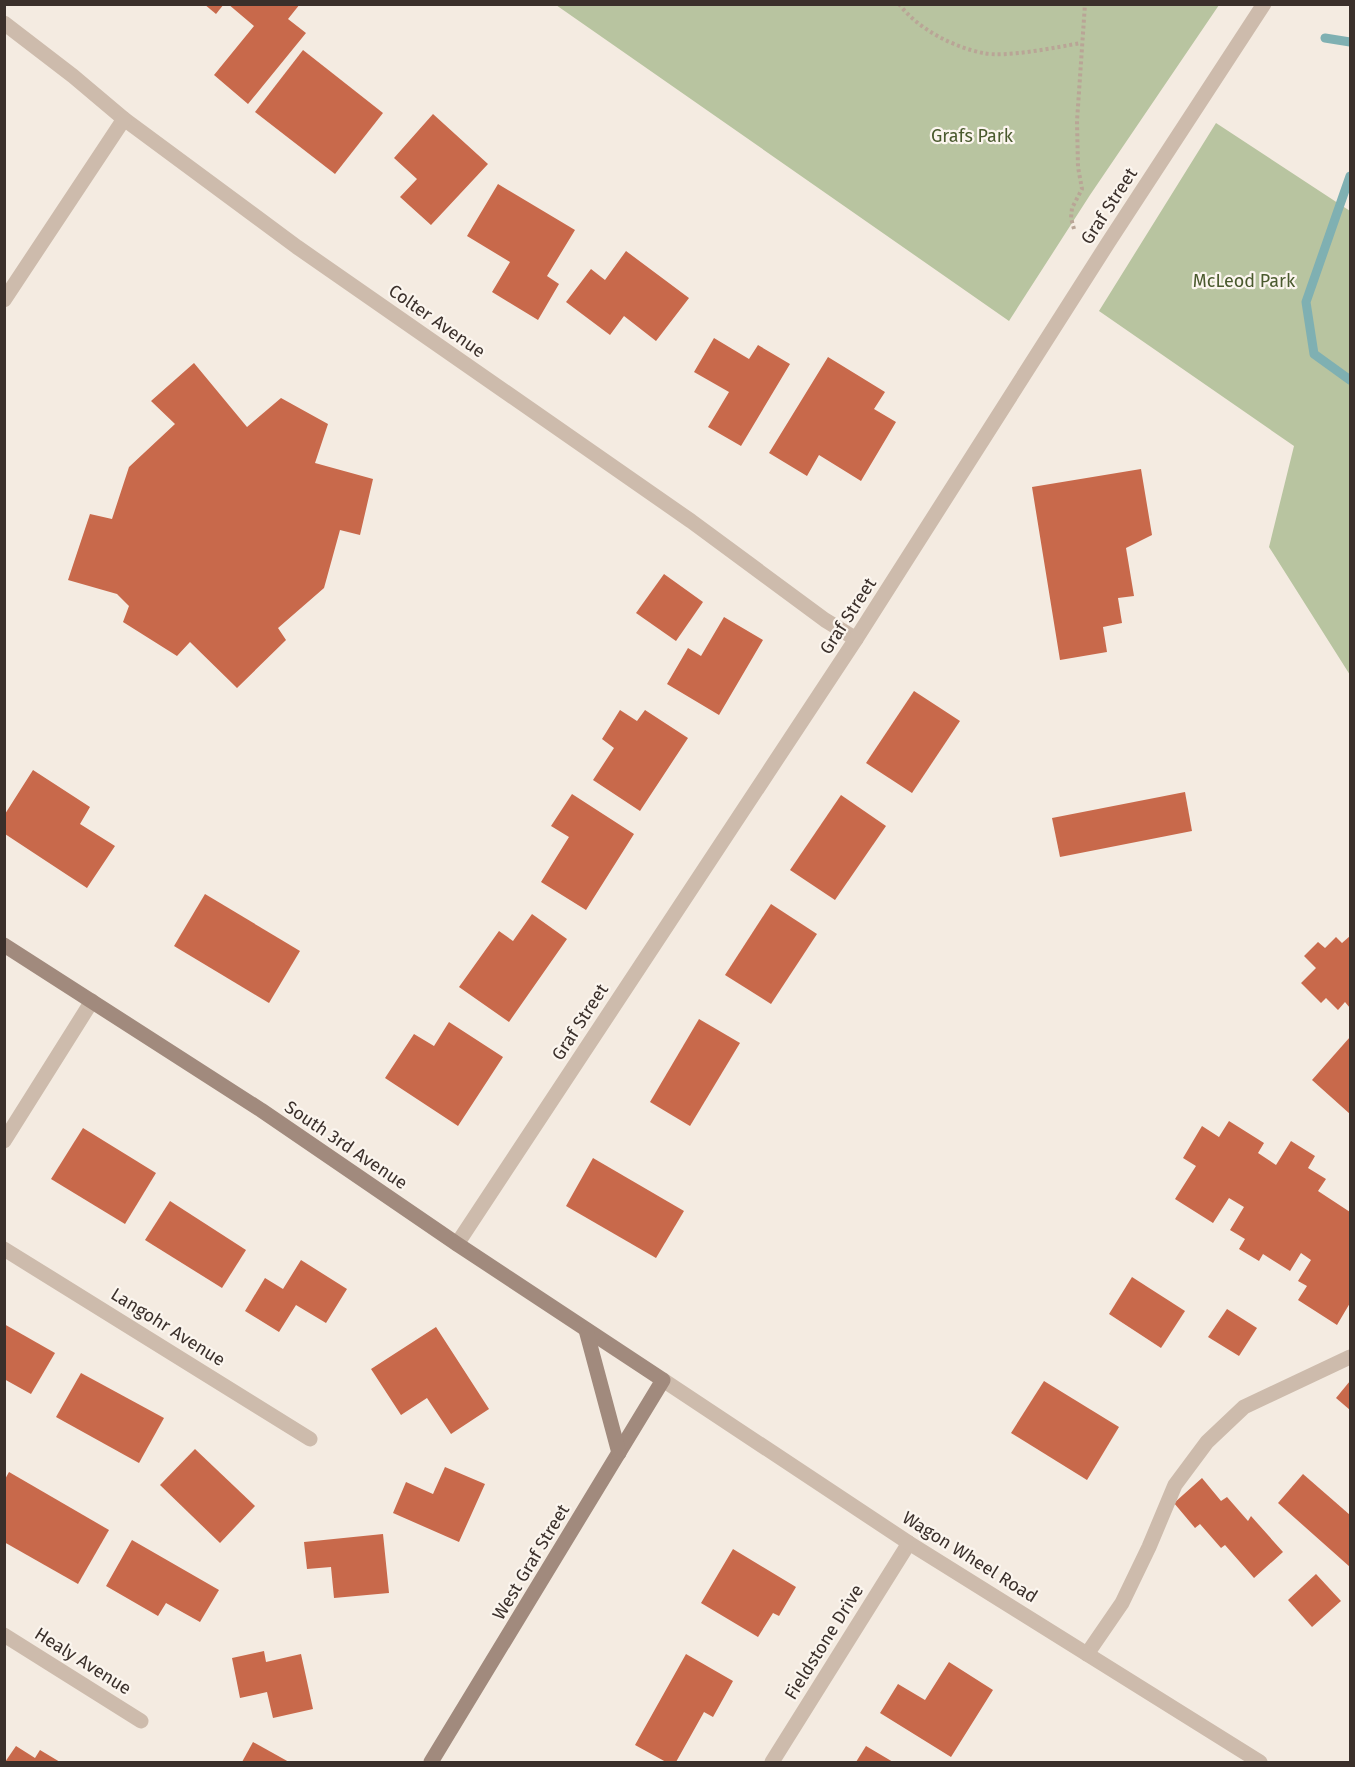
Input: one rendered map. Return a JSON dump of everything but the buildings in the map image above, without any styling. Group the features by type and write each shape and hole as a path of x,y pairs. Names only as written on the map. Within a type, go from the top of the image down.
{"main road":[{"name":"South 3rd Avenue","path":"4,945 261,1110 457,1244 663,1380"},
{"path":"586,1330 620,1453"},
{"name":"West Graf Street","path":"431,1762 663,1380"}],"street":[{"name":"Graf Street","path":"457,1244 856,639 1108,243 1264,4"},
{"name":"Colter Avenue","path":"4,22 123,119 297,247 691,521 825,620 856,639"},
{"path":"4,300 123,119"},
{"path":"4,1141 92,1001"},
{"name":"Langohr Avenue","path":"4,1249 310,1439"},
{"path":"1087,1654 1122,1603 1175,1485 1207,1442 1244,1407 1350,1357"},
{"name":"Wagon Wheel Road","path":"663,1380 909,1543 1260,1762"},
{"name":"Fieldstone Drive","path":"772,1762 909,1543"},
{"name":"Healy Avenue","path":"4,1635 141,1721"}],"path":[{"path":"899,4 905,12 925,28 951,42 985,54 1042,50 1081,43"},
{"path":"1074,229 1071,218 1072,208 1082,189 1078,167 1077,121 1085,4"}],"green space":[{"name":"Grafs Park","path":"556,5 1219,5 1090,195 1009,321"},
{"name":"McLeod Park","path":"1216,123 1350,211 1350,675 1269,547 1294,446 1099,311"}],"waterway":[{"path":"1325,38 1350,42"},
{"path":"1350,176 1306,302 1314,354 1350,380"}]}
